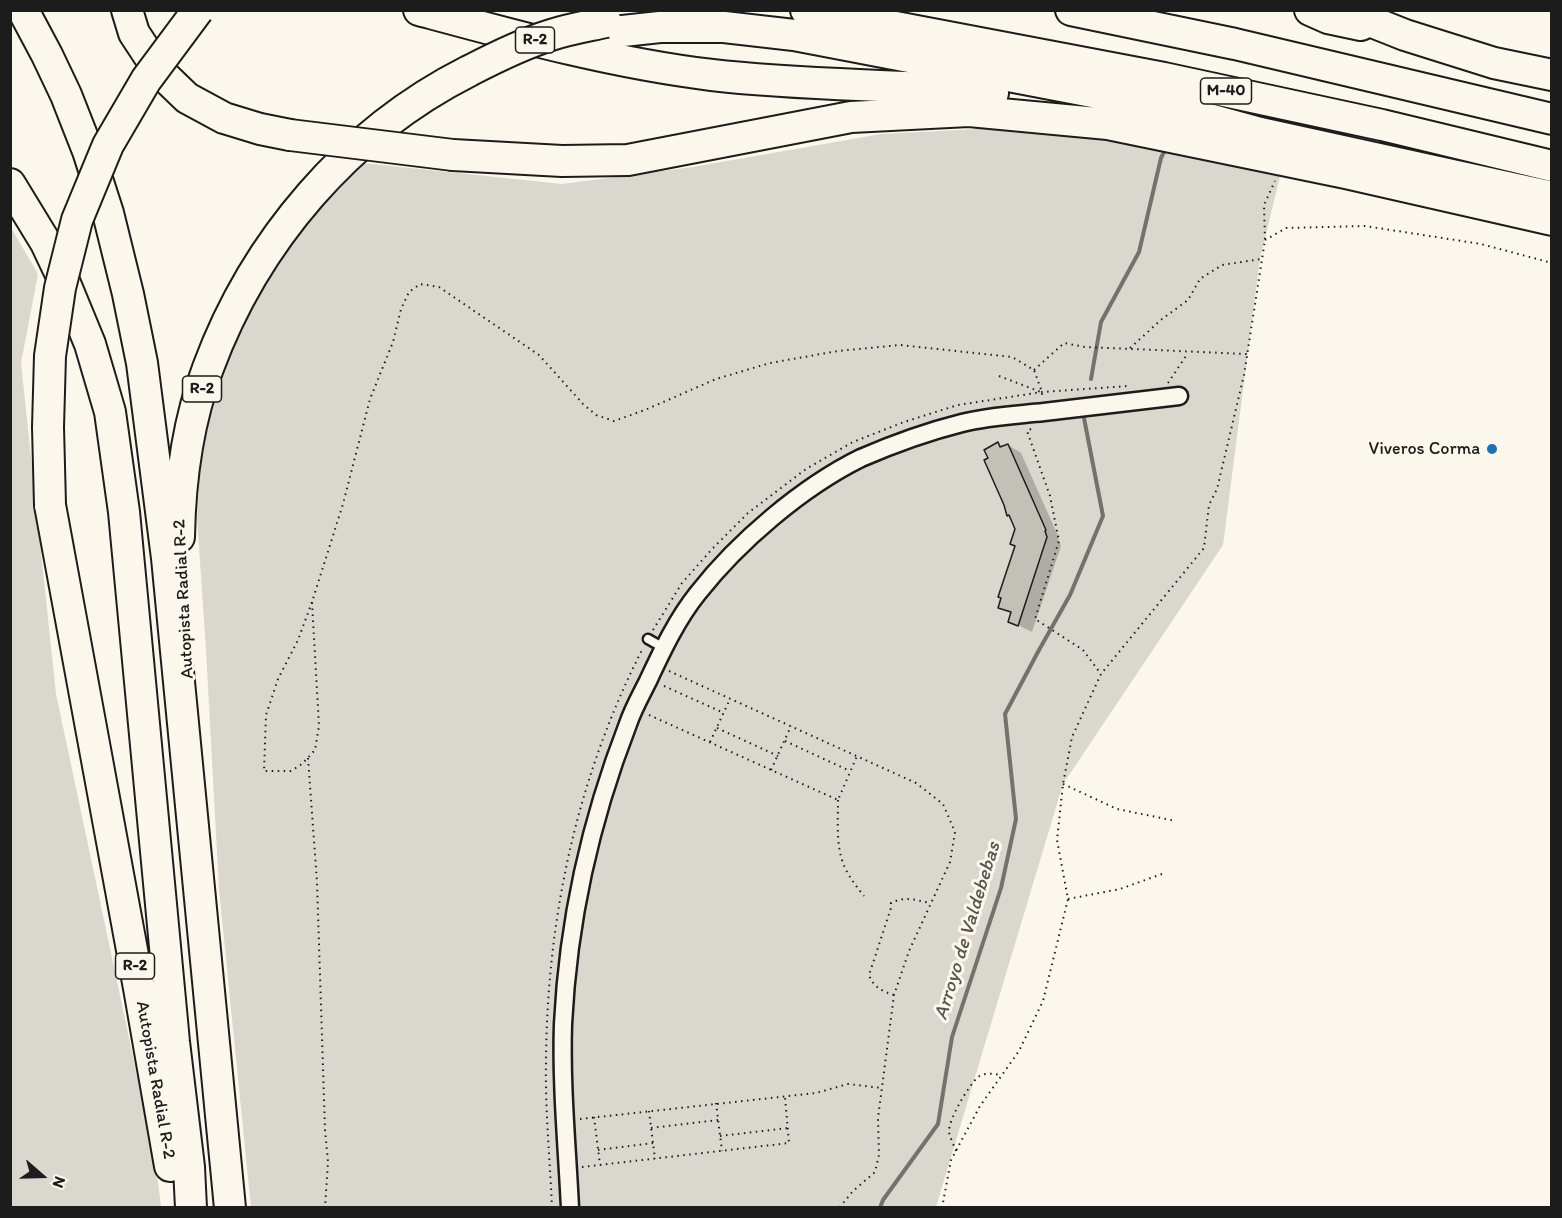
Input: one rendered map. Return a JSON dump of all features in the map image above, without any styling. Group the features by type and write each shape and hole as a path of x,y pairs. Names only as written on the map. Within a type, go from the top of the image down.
{"highway":[{"name":"Autopista Radial R-2","path":"23,10 57,75 88,151 108,213 142,363 167,558 230,1208"},
{"path":"127,10 134,33 159,71 187,98 224,118 290,135 453,155 562,161 628,160 851,117 969,111 1108,124 1346,173 1551,220"},
{"name":"Autopista Radial R-2","path":"178,1208 50,505 48,427 50,356 60,288 77,220 108,145 146,80 198,10"},
{"path":"419,10 513,36 662,68 713,75 840,85 991,93 1260,133"},
{"name":"M-40","path":"806,10 1164,78 1382,124 1551,166"},
{"path":"1071,10 1235,44 1551,119"},
{"path":"1310,10 1328,18 1405,35"},
{"path":"1342,10 1405,35 1494,63 1551,75"},
{"name":"Autopista Radial R-2","path":"192,812 198,795 178,547 179,504 184,464 194,417 208,369 226,325 272,243 304,201 345,159 376,132 427,96 453,79 508,50 554,34 605,27 632,18 700,14 765,16 898,27"},
{"path":"605,27 724,27 794,35 1150,103 1260,133 1551,197"},
{"path":"10,184 46,243 64,281 90,344 110,412 125,523 173,1030 189,1167 191,1208"}],"street":[{"path":"570,1208 563,1067 564,1020 572,933 582,878 601,800 628,722 674,629 696,594 760,526 816,484 861,459 910,439 962,423 1005,415 1179,396"}],"lane":[{"path":"648,639 664,648"}],"path":[{"path":"942,1208 951,1160 980,1106 1019,1051 1043,1001 1068,899 1057,840 1063,784 1072,736 1101,674 1204,548 1209,504 1217,489 1244,375 1265,240 1264,205 1277,177"},
{"path":"1265,240 1286,228 1365,226 1481,244 1551,263"},
{"path":"1129,349 1162,319 1188,300 1200,279 1222,265 1262,259"},
{"path":"312,602 319,726 315,750 302,764 291,771 264,771 267,715 278,679 298,640 312,602 343,504 370,399 393,342 401,309 409,292 420,284 439,287 539,355 583,404 596,415 614,421 716,379 770,363 838,351 900,345 1012,357 1034,370 1042,392 1042,423 1027,431 1050,496 1059,542 1035,619 1083,650 1101,674"},
{"path":"1034,370 1064,344 1085,347 1247,354"},
{"path":"1168,383 1189,351"},
{"path":"999,376 1042,392"},
{"path":"652,672 730,699 916,783 943,804 955,832 950,862 909,951 894,995 878,1118 879,1155 875,1172 853,1191 839,1208"},
{"path":"652,672 724,713"},
{"path":"710,743 730,699"},
{"path":"635,708 838,800"},
{"path":"771,771 791,726"},
{"path":"717,728 778,756"},
{"path":"785,741 850,771"},
{"path":"857,756 838,800 838,839 843,863 864,896"},
{"path":"308,758 317,882 328,1162 326,1208"},
{"path":"1063,784 1117,809 1176,821"},
{"path":"1068,899 1120,889 1162,874"},
{"path":"894,995 880,990 872,983 869,975 891,903 899,899 911,899 931,903"},
{"path":"956,1151 949,1131 953,1117 965,1094 979,1076 1002,1075"},
{"path":"565,1121 816,1093 848,1084 882,1088"},
{"path":"568,1169 789,1143 785,1097"},
{"path":"716,1103 722,1151"},
{"path":"649,1111 655,1159"},
{"path":"594,1117 600,1165"},
{"path":"651,1128 718,1120"},
{"path":"720,1136 788,1128"},
{"path":"598,1150 653,1143"}],"shaded area":[{"path":"997,128 1134,136 1282,168 1260,259 1223,545 1063,784 936,1207 251,1208 219,889 197,518 202,443 225,365 248,309 293,237 363,163 562,184 693,167 881,134"},
{"path":"10,226 38,274 21,363 56,694 156,1165 161,1207 11,1207"}],"building":[{"path":"998,442 1000,447 1008,444 1047,537 1018,626 1008,622 1011,612 998,608 1001,598 998,597 1015,546 1010,544 1015,529 1009,515 1007,516 984,460 988,458 984,450"}],"waterway":[{"name":"Arroyo de Valdebebas","path":"1091,379 1101,322 1139,252 1161,158 1165,150"},
{"name":"Arroyo de Valdebebas","path":"880,1208 883,1200 938,1124 952,1037 1001,888 1016,819 1005,714 1070,595 1103,516 1084,418"}],"place":[{"name":"Viveros Corma","path":"1492,449"}]}
